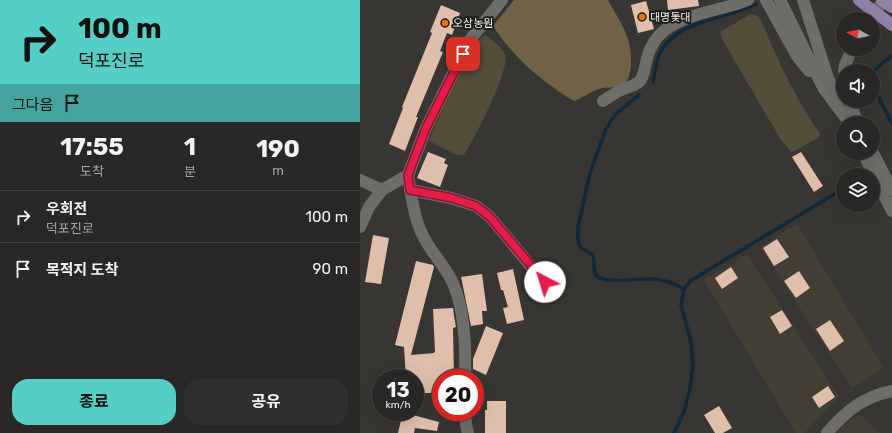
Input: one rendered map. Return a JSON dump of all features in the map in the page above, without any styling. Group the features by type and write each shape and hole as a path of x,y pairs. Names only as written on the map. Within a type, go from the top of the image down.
{"main road":[{"path":"859,0 870,12"},
{"path":"880,19 892,25"}],"street":[{"path":"465,369 465,347 456,291 446,270 422,235 416,216 408,175 426,128 469,41 502,0"},
{"path":"603,101 610,96 638,83 642,79 652,44 664,30 692,16 707,11 728,8 748,0"},
{"path":"766,0 797,56 824,89 843,116"},
{"path":"780,0 824,89"},
{"path":"803,0 827,75 844,116"},
{"path":"877,12 886,3"},
{"path":"866,160 892,211"},
{"path":"877,160 892,190"},
{"path":"360,227 369,207 382,190 408,175"},
{"path":"360,180 382,190"},
{"path":"410,190 452,198 476,206 490,217 545,282"},
{"path":"827,433 841,417 863,401 892,391"},
{"path":"466,421 468,433"}],"shaded area":[{"path":"514,0 608,0 629,41 631,66 627,81 621,86 599,89 574,101 550,85 519,59 493,26"},
{"path":"751,14 758,16 761,21 791,86 820,134 819,137 795,151 791,152 781,140 722,39 720,32"},
{"path":"485,35 494,41 504,52 505,63 502,75 490,105 464,155 455,154 429,141 454,84 477,42"},
{"path":"797,224 884,368 852,388 760,247"},
{"path":"747,254 839,397 804,433 796,433 704,280"},
{"path":"859,414 880,433 836,433 849,421"}],"building":[{"path":"667,0 698,0 699,6 668,10"},
{"name":"대명돛대","path":"646,1 654,29 638,33 631,5"},
{"path":"441,5 460,13 452,35 447,33 440,51 443,52 416,117 418,117 405,151 389,144 403,108 402,107 432,33 430,32"},
{"path":"428,152 446,159 444,163 448,165 440,187 417,178"},
{"path":"801,152 823,186 814,192 792,157"},
{"path":"373,235 389,238 381,284 365,282"},
{"path":"777,239 789,257 774,266 763,248"},
{"path":"416,261 433,265 434,267 411,355 435,352 433,309 453,308 456,327 453,328 454,369 432,369 432,393 424,393 424,369 405,369 404,347 395,345"},
{"path":"731,267 738,278 722,289 715,278"},
{"path":"513,269 524,320 507,324 503,308 508,307 503,290 501,290 497,273"},
{"path":"799,271 810,288 796,298 784,281"},
{"path":"482,274 487,311 482,311 483,324 471,326 461,277"},
{"path":"782,310 792,326 780,334 770,317"},
{"path":"830,320 844,341 830,351 816,329"},
{"path":"486,326 503,333 486,375 484,374 484,369 473,369 473,359"},
{"path":"828,386 835,397 819,408 812,397"},
{"path":"487,401 506,401 506,433 485,433 485,410 487,410"},
{"path":"719,406 732,428 723,433 715,433 704,415"},
{"path":"424,418 439,422 437,431 415,428 414,433 398,433 401,421 424,421"}],"waterway":[{"path":"653,82 659,55 666,43 676,35 702,22 756,4"},
{"path":"880,66 892,56"},
{"path":"639,95 617,113 606,129 590,173 578,227 578,242 581,248 592,254 595,273 600,278 606,280 660,280 673,283 684,289"},
{"path":"880,100 892,124"},
{"path":"674,433 684,412 690,388 693,365 691,342 681,305 684,289 690,281 836,193"}],"place":[{"name":"대명돛대","path":"642,17"},
{"name":"오삼농원","path":"445,23"}],"route":[{"path":"463,54 426,128 408,175 410,190 452,198 476,206 490,217 545,282"}]}
